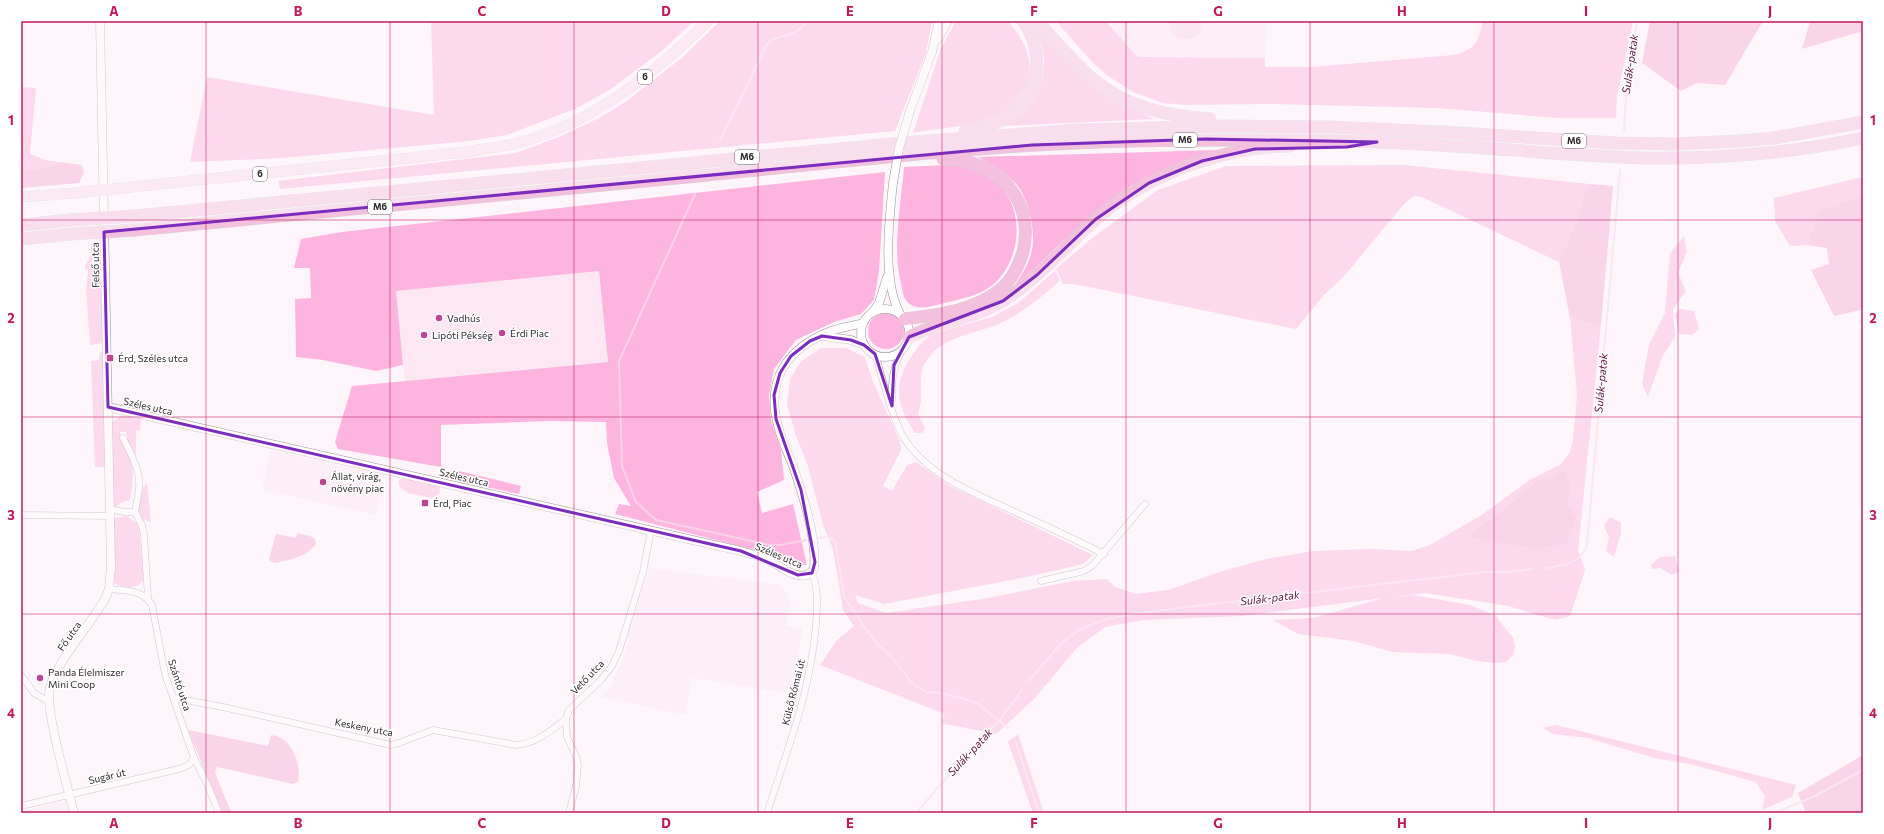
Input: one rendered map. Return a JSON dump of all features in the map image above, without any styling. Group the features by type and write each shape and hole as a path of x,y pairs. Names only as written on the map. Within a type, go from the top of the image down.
{"highway":[{"path":"913,142 998,122 1011,114 1024,102 1034,84 1037,59 1035,44 1023,21"},
{"path":"1037,21 1072,59 1096,81 1124,99 1138,105 1181,117 1285,126"},
{"name":"M6","path":"21,225 134,216 913,142 1033,132 1121,128 1285,126 1443,132 1616,143 1675,144 1774,138 1863,122"},
{"name":"M6","path":"21,239 135,230 1032,145 1127,141 1281,139 1377,142 1615,156 1689,158 1777,153 1863,138"},
{"path":"909,337 926,328 980,312 1003,302 1037,275 1090,224 1113,206 1149,183 1184,168 1225,155 1255,149 1287,146 1347,147 1377,142"},
{"path":"902,316 927,316 961,309 974,305 995,293 1009,280 1017,267 1024,247 1025,232 1024,219 1016,197 1009,186 993,173 974,162 966,160 930,160 907,156"}],"main road":[{"name":"6","path":"21,197 132,187 466,152 516,143 565,124 616,98 677,52 708,21"}],"street":[{"name":"Felső utca","path":"100,21 110,513"},
{"path":"812,573 815,562 809,524 801,490 779,429 774,408 774,395 780,373 791,356 810,341 830,331 863,323 879,303 888,274 893,183 899,148 910,111 932,52 940,21"},
{"path":"932,52 948,21"},
{"path":"888,274 894,303 909,331 909,337 893,371 891,383 892,406"},
{"path":"873,312 880,309 887,309 902,316"},
{"path":"863,323 862,338 864,345"},
{"path":"822,336 851,340 864,345 875,354 890,356 902,350"},
{"path":"875,354 897,423 912,450 923,460 943,476 968,490 1104,554"},
{"name":"Széles utca","path":"108,407 741,550 769,560 798,575 805,576 812,573"},
{"path":"123,438 135,464 138,477 139,489 135,512 142,525 148,598"},
{"path":"1041,581 1084,571 1093,565 1104,554 1145,504"},
{"path":"21,515 135,512"},
{"name":"Fő utca","path":"74,813 49,702 50,688 54,677 100,608 109,589 112,567 110,513"},
{"name":"Vető utca","path":"566,719 569,710 601,680 612,666 619,651 643,572 651,530"},
{"name":"Külső Római út","path":"766,813 798,719 808,682 813,651 817,606 816,583 812,573"},
{"path":"109,589 138,592 148,598"},
{"name":"Szántó utca","path":"148,598 152,605 165,674 194,758 219,813"},
{"path":"21,675 34,693 49,702"},
{"name":"Keskeny utca","path":"174,698 223,706 391,744 399,743 433,730 516,745 525,744 540,738 566,719"},
{"path":"566,719 567,737 576,756 578,765 576,786 569,813"},
{"name":"Sugár út","path":"21,806 179,769 189,765 194,758"}],"highlighted area":[{"path":"1206,139 1377,142 1347,147 1255,149 1202,161 1149,183 1096,219 1037,275 1003,301 909,337 894,365 892,406 875,354 864,345 851,340 822,336 810,341 791,356 780,373 774,395 776,419 801,490 815,562 812,573 798,575 741,551 108,407 104,232 1032,145"}],"shaded area":[{"path":"431,21 694,21 663,50 611,89 575,109 507,135 469,141 282,158 190,162 207,77 434,115"},
{"path":"720,21 932,21 926,53 895,131 280,189 278,181 516,153 561,136 599,118 624,103 683,57"},
{"path":"956,21 1008,21 1015,30 1026,50 1030,70 1028,80 1023,91 1014,104 999,115 982,121 913,133 941,48"},
{"path":"1029,21 1106,95 1154,119 1004,126 1028,107 1038,91 1041,81 1044,62 1043,52 1040,40"},
{"path":"1056,21 1105,21 1138,57 1265,58 1265,67 1311,67 1454,55 1467,50 1475,44 1483,21 1633,21 1617,97 1616,118 1558,118 1438,108 1265,104 1186,105 1163,103 1133,92 1108,76 1091,61"},
{"path":"1105,21 1267,21 1265,58 1138,57"},
{"path":"1169,21 1203,21 1202,29 1199,35 1194,38 1184,39 1174,36 1169,27"},
{"path":"1650,21 1763,21 1725,85 1697,83 1681,91 1642,63"},
{"path":"1810,21 1863,21 1863,31 1802,49"},
{"path":"21,87 36,88 30,154 45,160 59,162 45,168 21,171"},
{"path":"1217,150 1166,168 1129,187 1104,205 1077,228 1013,288 1025,269 1031,254 1033,233 1030,215 1024,197 1016,184 1003,172 978,157"},
{"path":"59,162 82,165 84,173 79,183 21,188 21,171 45,168"},
{"path":"948,165 977,170 993,179 1003,189 1011,202 1015,215 1017,230 1015,244 1005,271 996,282 984,291 963,299 922,308 917,307 913,306 905,299 898,270 897,241 904,167"},
{"path":"1404,165 1590,184 1584,194 1576,222 1559,262 1422,197 1414,196 1404,204 1346,274 1324,295 1296,329 1074,284 1063,284 1056,269 1091,239 1158,190 1226,166"},
{"path":"885,172 879,271 874,300 861,314 834,322 796,340 774,369 769,395 771,420 781,450 784,480 757,492 762,513 793,504 807,565 790,564 775,555 615,514 619,504 631,506 614,478 607,443 606,422 550,421 441,425 441,467 338,449 335,442 352,386 608,362 599,271 396,291 403,365 376,371 323,360 296,357 295,299 311,298 310,268 294,268 301,239 342,232"},
{"path":"1863,177 1863,196 1820,209 1807,245 1790,246 1775,221 1774,198"},
{"path":"1590,184 1613,186 1601,325 1570,318 1559,262 1576,222 1584,194"},
{"path":"1863,196 1863,306 1861,310 1834,316 1811,270 1829,264 1827,248 1807,245 1820,209"},
{"path":"1684,236 1687,252 1678,273 1686,291 1673,309 1675,337 1662,357 1648,397 1642,383 1649,345 1665,313 1670,254"},
{"path":"101,243 103,343 90,345 86,291 88,269 85,270 85,266 91,255 91,244"},
{"name":"Érdi Piac","path":"599,271 608,362 405,381 395,291"},
{"path":"1055,271 1060,280 1042,296 1020,312 996,325 951,340 932,353 923,367 921,376 921,401 918,414 925,428 922,433 915,433 906,418 900,401 899,390 902,374 920,345 932,334 992,317 1018,303"},
{"path":"1680,309 1694,311 1699,329 1692,335 1679,334 1675,314"},
{"path":"890,313 899,318 903,324 903,338 899,344 890,349 882,349 873,344 869,338 868,327 873,318 879,314"},
{"path":"1570,318 1601,325 1578,551 1585,570 1570,616 1555,620 1508,606 1425,593 1390,597 1413,595 1470,605 1496,616 1513,638 1515,646 1513,655 1506,662 1496,663 1477,661 1449,654 1392,652 1354,641 1298,634 1273,620 1313,618 1384,598 1241,616 1144,620 1105,627 1077,648 1034,699 996,734 941,723 945,714 820,665 836,641 854,626 843,610 833,549 823,525 808,466 795,433 787,404 790,379 801,361 821,348 846,348 865,357 873,382 900,441 901,450 883,486 892,491 907,465 916,462 950,486 1093,555 1083,564 1027,577 884,604 855,595 858,603 886,613 982,599 1074,581 1107,579 1115,587 1136,594 1168,590 1223,571 1266,559 1313,551 1371,549 1412,551 1430,545 1480,516 1528,481 1561,464 1570,452 1573,440 1577,396"},
{"path":"100,352 103,352 105,467 95,467 91,361 99,360"},
{"path":"121,416 141,419 140,430 136,430 136,455 128,443 126,432 120,432 120,436 132,464 133,472 130,500 122,502 116,507 112,503 111,423"},
{"name":"Állat, virág, növény piac","path":"270,450 384,475 376,515 262,490"},
{"path":"455,470 521,486 519,494 457,481 455,478"},
{"path":"1565,470 1571,491 1567,504 1576,518 1567,543 1540,548 1494,542 1468,536 1509,506 1537,481 1551,478"},
{"path":"404,478 440,487 439,494 432,498 408,493 399,486 399,480"},
{"path":"147,483 151,522 142,519 139,510 140,495"},
{"path":"126,516 137,523 139,529 144,579 135,587 126,587 114,583 114,518"},
{"path":"1610,517 1621,523 1621,534 1614,557 1606,551 1609,537 1604,526"},
{"path":"297,533 310,536 315,539 316,543 313,548 299,557 276,563 271,562 269,559 276,534 296,538"},
{"path":"1675,556 1679,572 1672,575 1660,568 1652,569 1651,565 1660,557"},
{"path":"649,568 776,584 782,587 790,599 786,626 802,628 797,670 791,693 691,678 686,715 601,697 610,687 630,639 626,638"},
{"path":"1556,725 1796,785 1792,797 1762,810 1765,797 1756,782 1690,764 1654,758 1588,738 1553,734 1543,728"},
{"path":"188,730 268,746 271,735 278,737 284,740 294,752 298,767 298,782 293,784 217,767 215,773 231,812 222,813"},
{"path":"1018,734 1044,813 1033,813 1008,742"},
{"path":"1863,755 1863,813 1806,813 1798,793"},
{"path":"66,799 70,813 21,813 21,812"}],"waterway":[{"path":"720,141 767,44 772,39 794,33 810,21"},
{"name":"Sulák-patak","path":"1624,130 1627,81 1637,21"},
{"name":"Sulák-patak","path":"1545,568 1570,563 1580,557 1587,545 1620,170"},
{"path":"695,194 619,361 622,466 636,502 656,520 770,545 780,545 806,540"},
{"path":"818,538 827,537 835,541 844,597 876,643 890,655 914,685 928,693 935,692 965,699 978,704 1008,728"},
{"name":"Sulák-patak","path":"1029,681 1053,652 1069,637 1085,627 1120,616 1484,572 1512,572 1533,569"},
{"name":"Sulák-patak","path":"916,813 980,739 999,721 1022,690"},
{"path":"1016,742 1039,813"},
{"path":"1774,813 1815,796 1863,770"}],"place":[{"name":"Vadhús","path":"439,318"},
{"name":"Érdi Piac","path":"502,333"},
{"name":"Lipóti Pékség","path":"424,335"},
{"name":"Érd, Széles utca","path":"110,358"},
{"name":"Állat, virág, növény piac","path":"323,482"},
{"name":"Érd, Piac","path":"425,503"},
{"name":"Panda Élelmiszer Mini Coop","path":"40,678"}]}
